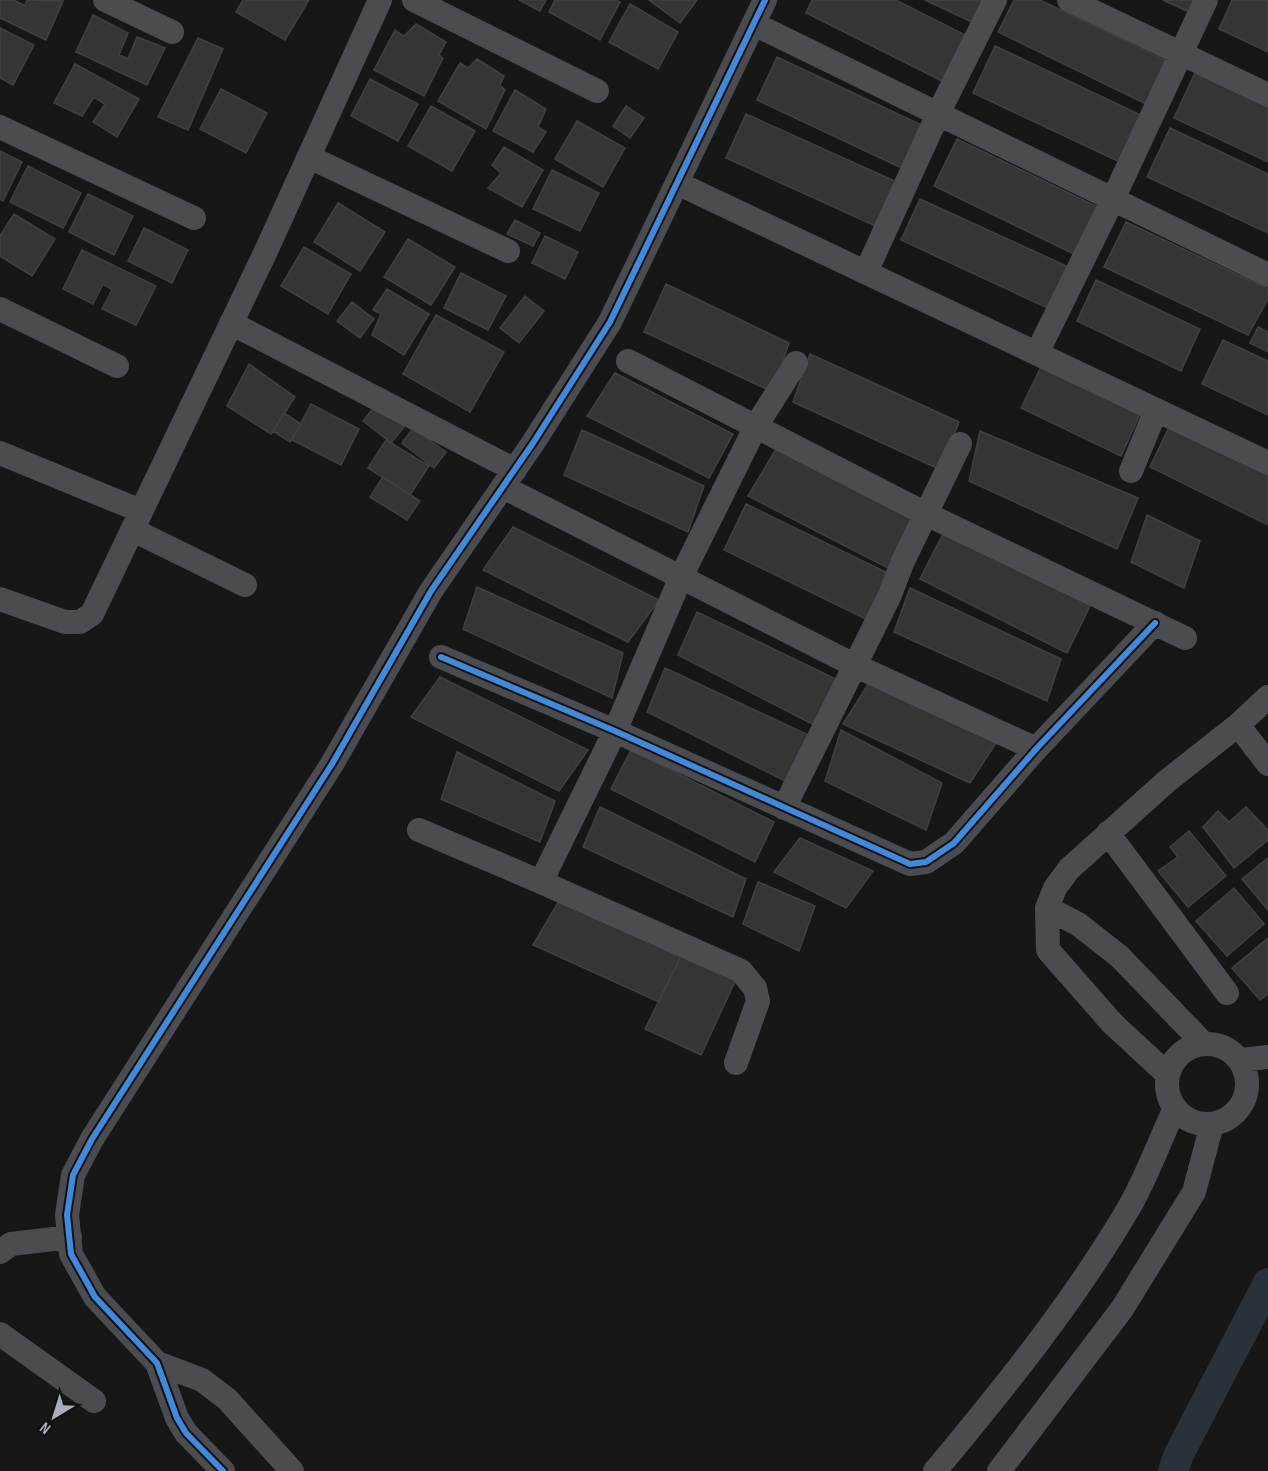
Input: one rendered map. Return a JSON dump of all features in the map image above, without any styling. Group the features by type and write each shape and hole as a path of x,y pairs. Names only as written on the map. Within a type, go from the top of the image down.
{"street":[{"path":"105,0 172,32"},
{"path":"0,599 65,622 80,622 92,614 309,157 380,0"},
{"path":"414,0 597,91"},
{"path":"223,1471 186,1433 177,1418 157,1363 95,1297 71,1254 67,1215 74,1175 92,1139 332,764 431,591 509,478 610,322 765,0"},
{"path":"866,272 938,114 995,0"},
{"path":"1069,0 1268,95"},
{"path":"1037,354 1113,199 1206,0"},
{"path":"754,24 1268,275"},
{"path":"0,127 194,218"},
{"path":"309,157 508,251"},
{"path":"677,183 1268,463"},
{"path":"0,309 117,366"},
{"path":"231,323 681,577 854,665 1036,749"},
{"path":"628,361 927,514 1185,638"},
{"path":"541,882 615,731 681,577 756,426 796,363"},
{"path":"1131,471 1156,410"},
{"path":"784,808 827,724 960,444"},
{"path":"0,453 137,521 245,585"},
{"path":"441,657 615,731 910,864 926,862 954,843 1036,749 1155,623"},
{"path":"1167,1074 1112,1023 1048,950 1047,908 1055,888 1069,868 1167,781 1238,725 1268,697"},
{"path":"1238,725 1268,764"},
{"path":"419,830 741,971 755,988 758,1001 736,1063"},
{"path":"1108,833 1227,993"},
{"path":"1047,908 1078,924 1119,956 1203,1043"},
{"path":"1203,1043 1224,1047 1240,1060 1257,1098 1232,1117 1212,1124 1191,1122 1175,1108 1167,1092 1167,1074 1174,1059 1187,1048 1203,1043"},
{"path":"1240,1060 1268,1057"},
{"path":"935,1471 1005,1387 1078,1288 1128,1209 1175,1108"},
{"path":"999,1471 1122,1309 1140,1280 1194,1192 1212,1124"},
{"path":"0,1252 10,1244 70,1237"},
{"path":"0,1334 94,1401"},
{"path":"157,1363 202,1380 226,1399 292,1471"}],"building":[{"path":"0,0 14,0 25,6 27,0 63,1 46,40 0,18"},
{"path":"243,0 309,0 285,40 236,12"},
{"path":"519,0 546,0 540,11"},
{"path":"555,0 616,0 620,2 600,40 549,12"},
{"path":"649,0 697,0 680,23"},
{"path":"812,0 896,0 969,37 946,83 806,13"},
{"path":"925,0 985,0 974,23"},
{"path":"1014,0 1040,0 1169,62 1148,105 998,32"},
{"path":"1163,0 1197,0 1191,13"},
{"path":"1232,0 1268,0 1268,52 1219,29"},
{"path":"630,4 678,32 658,69 609,42"},
{"path":"93,15 128,33 119,55 128,59 137,37 165,48 147,85 76,52"},
{"path":"416,24 446,42 439,55 443,58 424,96 374,70 395,30 404,36"},
{"path":"0,28 34,45 13,85 0,78"},
{"path":"198,38 223,49 188,130 158,117"},
{"path":"995,46 1145,117 1124,164 973,93"},
{"path":"777,57 928,128 908,171 757,100"},
{"path":"477,59 504,76 500,85 505,90 486,129 438,101 460,63 468,68"},
{"path":"75,64 139,99 117,137 93,122 105,104 94,97 82,116 54,103"},
{"path":"1195,73 1268,107 1268,162 1174,118"},
{"path":"370,79 418,104 398,141 351,116"},
{"path":"221,89 267,113 246,153 200,129"},
{"path":"515,90 546,109 538,127 546,132 533,152 493,131"},
{"path":"431,106 475,131 452,171 408,146"},
{"path":"626,106 644,118 630,138 613,126"},
{"path":"746,114 899,183 880,228 726,158"},
{"path":"577,121 625,148 603,187 555,159"},
{"path":"1170,128 1268,174 1268,233 1147,177"},
{"path":"957,139 1098,207 1076,255 934,186"},
{"path":"504,147 543,170 522,207 488,188 501,173 492,165"},
{"path":"0,151 22,162 3,201 0,199"},
{"path":"28,166 81,193 63,228 10,202"},
{"path":"552,170 599,193 580,231 533,209"},
{"path":"88,194 133,216 114,255 69,232"},
{"path":"920,199 1071,268 1052,310 901,240"},
{"path":"338,203 385,232 360,271 314,242"},
{"path":"14,214 55,239 32,276 0,256 0,236"},
{"path":"515,220 540,233 533,246 507,234"},
{"path":"1126,222 1268,289 1268,299 1248,335 1104,267"},
{"path":"144,228 188,250 172,283 128,261"},
{"path":"545,236 578,252 565,279 532,263"},
{"path":"408,239 455,267 431,305 384,277"},
{"path":"304,247 351,274 328,314 281,286"},
{"path":"82,250 156,286 136,325 102,309 112,290 103,284 93,304 63,289"},
{"path":"461,273 506,296 488,330 444,308"},
{"path":"1096,280 1200,329 1181,371 1077,321"},
{"path":"666,284 789,343 773,392 644,332"},
{"path":"387,289 429,314 404,355 372,335 381,314 373,310"},
{"path":"525,296 544,311 519,343 500,328"},
{"path":"352,302 374,319 360,338 337,321"},
{"path":"436,315 504,352 470,412 403,374"},
{"path":"1258,327 1268,332 1268,352 1250,343"},
{"path":"1223,340 1268,361 1268,415 1202,384"},
{"path":"810,354 959,422 941,470 793,402"},
{"path":"249,364 295,397 271,434 227,406"},
{"path":"1042,365 1141,412 1121,456 1021,408"},
{"path":"615,373 733,434 709,478 587,416"},
{"path":"311,404 359,429 341,465 292,440"},
{"path":"376,405 404,427 391,443 363,421"},
{"path":"284,413 301,424 290,442 273,431"},
{"path":"1171,423 1268,471 1268,525 1150,467"},
{"path":"413,428 446,452 434,468 402,443"},
{"path":"582,430 704,486 688,532 564,475"},
{"path":"980,431 1138,498 1117,549 969,481"},
{"path":"386,440 429,466 410,495 368,468"},
{"path":"776,449 921,523 890,569 748,496"},
{"path":"383,477 420,501 407,520 370,497"},
{"path":"746,504 892,575 870,621 724,550"},
{"path":"1147,515 1200,541 1184,588 1131,562"},
{"path":"513,527 659,600 628,642 483,570"},
{"path":"945,530 1091,604 1067,653 920,579"},
{"path":"477,587 623,653 612,698 463,629"},
{"path":"910,588 1061,659 1047,701 894,632"},
{"path":"697,612 840,681 816,726 678,655"},
{"path":"665,668 808,735 789,783 647,712"},
{"path":"440,677 588,750 559,791 411,717"},
{"path":"869,683 996,743 970,783 843,724"},
{"path":"841,730 942,783 926,830 825,781"},
{"path":"631,750 774,822 755,862 611,789"},
{"path":"457,752 555,801 540,842 441,799"},
{"path":"600,807 746,879 733,917 583,847"},
{"path":"1246,807 1268,830 1268,840 1234,868 1203,827 1218,811 1229,822"},
{"path":"1189,831 1226,876 1188,907 1158,871 1178,857 1170,847"},
{"path":"800,838 873,871 846,908 774,872"},
{"path":"1268,858 1268,910 1242,879"},
{"path":"758,882 815,906 799,951 743,924"},
{"path":"1234,888 1264,924 1227,956 1196,921"},
{"path":"559,901 682,954 659,1002 533,945"},
{"path":"1268,938 1268,994 1260,1000 1232,968"},
{"path":"682,954 738,975 701,1055 645,1029"}],"waterway":[{"path":"1173,1471 1179,1454 1268,1283"}],"cycle path":[{"path":"223,1471 186,1433 177,1418 157,1363 95,1297 71,1254 67,1215 73,1175 92,1139 332,764 431,591 533,443 610,322 765,0"},
{"path":"441,657 615,731 910,864 926,862 954,843 1036,749 1155,623"}]}
